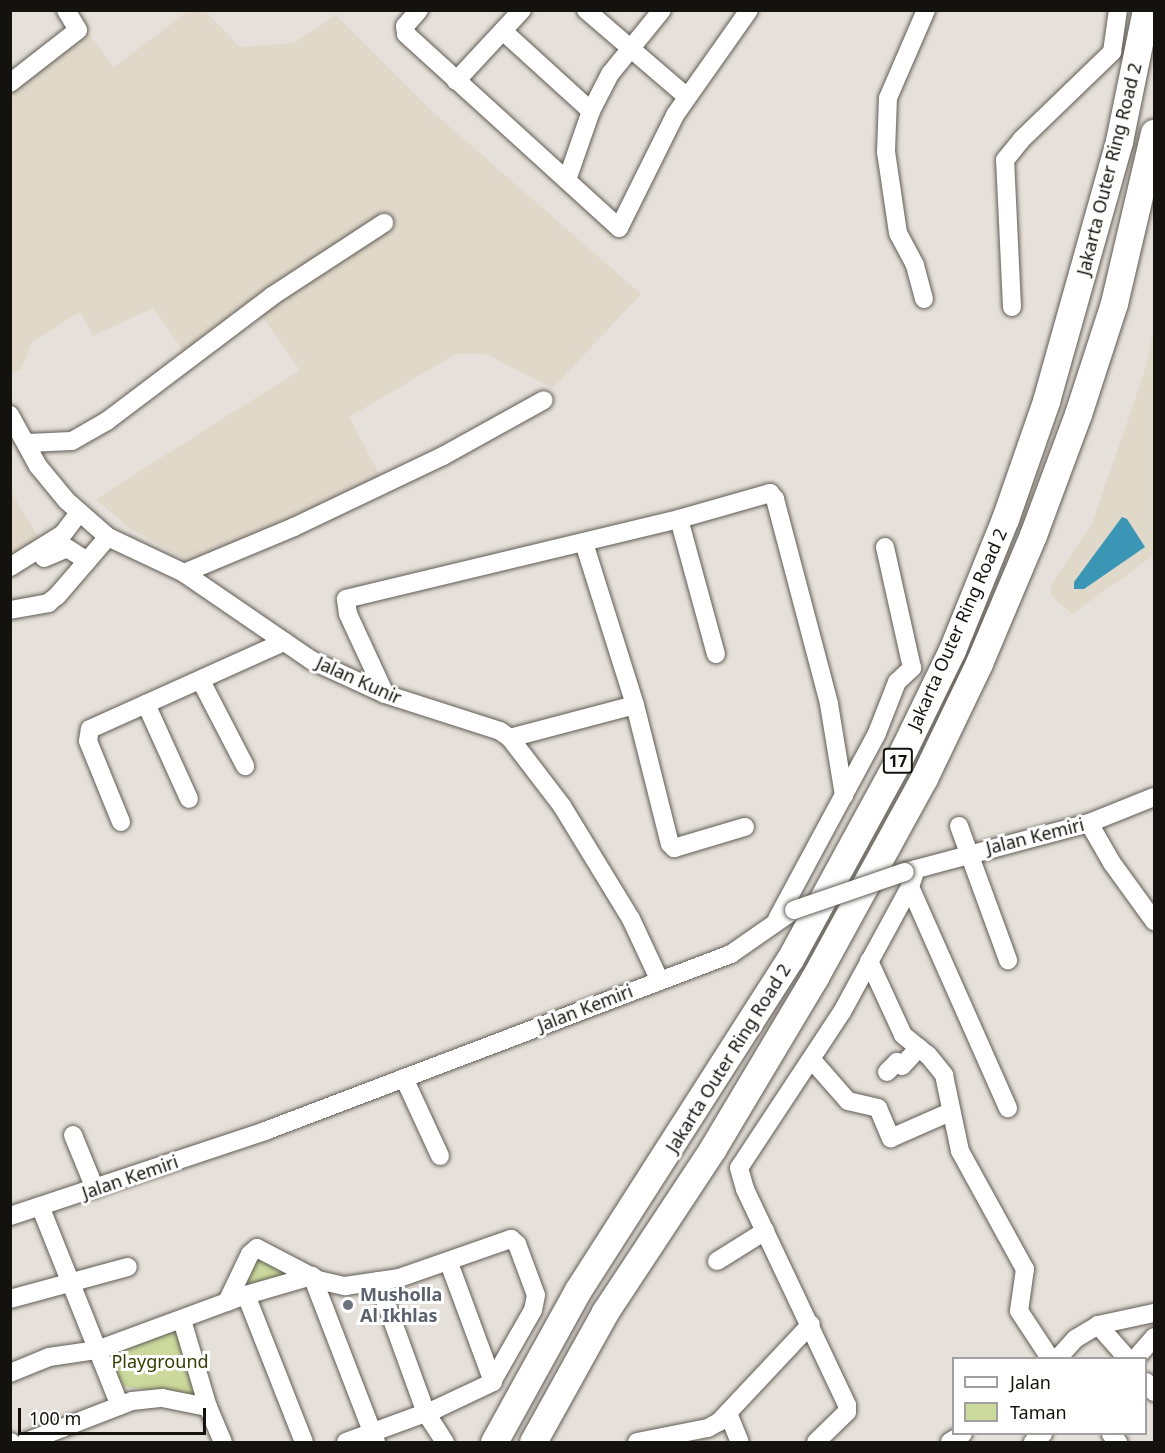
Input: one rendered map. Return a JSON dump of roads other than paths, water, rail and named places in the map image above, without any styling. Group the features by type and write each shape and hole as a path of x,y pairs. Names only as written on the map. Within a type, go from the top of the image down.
{"highway":[{"name":"Jakarta Outer Ring Road 2","path":"494,1443 578,1290 790,959 900,756 952,650 1005,519 1063,347 1119,141 1146,10"},
{"name":"Jakarta Outer Ring Road 2","path":"534,1443 605,1312 713,1148 815,976 924,778 979,663 1033,536 1081,403 1114,303 1155,133"}],"street":[{"path":"10,83 78,30 66,10"},
{"path":"420,10 405,26 406,34 616,227 623,227 687,97 749,10"},
{"path":"456,81 522,10"},
{"path":"586,10 687,97"},
{"path":"567,180 591,111 628,48 662,10"},
{"path":"924,299 915,265 898,233 886,152 888,98 926,10"},
{"path":"1012,307 1005,160 1021,140 1112,52 1118,10"},
{"path":"503,31 591,111"},
{"path":"28,443 72,441 107,420 272,296 384,223"},
{"path":"184,573 294,527 472,442 544,400"},
{"name":"Jalan Kunir","path":"10,415 28,443 38,465 79,513 108,537 184,573 311,660 385,694 500,731 510,738 562,806 631,919 659,979"},
{"path":"385,694 348,614 346,599 584,543 766,494 775,500 828,704 844,796"},
{"path":"10,567 63,534 79,513"},
{"path":"679,519 716,654"},
{"path":"10,610 48,603 108,537"},
{"path":"584,543 635,705 672,847 745,827"},
{"path":"777,919 877,733 897,682 912,668 885,547"},
{"path":"10,576 59,549 66,548 87,561"},
{"path":"121,822 88,733 97,724 201,681 284,642"},
{"path":"201,681 245,766"},
{"path":"146,704 189,799"},
{"path":"510,738 635,705"},
{"name":"Jalan Kemiri","path":"10,1216 265,1131 659,979 731,954 759,937 777,919 794,910 911,875 969,853 1089,823 1155,797"},
{"path":"1089,823 1112,863 1155,921"},
{"path":"958,826 1008,960"},
{"path":"816,1443 847,1412 847,1404 745,1189 739,1168 812,1060 869,961 911,875"},
{"path":"911,875 986,1031"},
{"path":"911,875 1008,1108"},
{"path":"869,961 903,1035 919,1048 944,1075 950,1112 964,1160 1025,1269 1019,1311 1049,1357"},
{"path":"887,1072 897,1062 902,1066 919,1048"},
{"path":"812,1060 848,1101 858,1106 876,1106 891,1138 950,1112"},
{"path":"404,1078 440,1156"},
{"path":"73,1135 95,1189"},
{"path":"40,1206 120,1406"},
{"path":"717,1262 765,1231"},
{"path":"227,1302 250,1254 257,1248 312,1276 345,1286 378,1281 449,1263 511,1239 517,1244 533,1287 533,1310 491,1384 374,1438 346,1443"},
{"path":"449,1263 493,1380"},
{"path":"10,1299 128,1267"},
{"path":"10,1373 50,1357 98,1350 246,1295 312,1276"},
{"path":"312,1276 374,1438"},
{"path":"378,1281 426,1413 445,1443"},
{"path":"246,1295 304,1443"},
{"path":"1060,1357 1075,1339 1098,1325 1155,1313"},
{"path":"182,1320 208,1407 223,1443"},
{"path":"637,1443 708,1428 728,1413 811,1324"},
{"path":"1098,1325 1125,1357"},
{"path":"1138,1357 1155,1337"},
{"path":"26,1443 120,1406 162,1398 208,1407"},
{"path":"728,1413 740,1443"}],"water":[{"path":"1122,517 1127,519 1145,547 1084,589 1074,589 1074,582"}],"place":[{"name":"Musholla Al Ikhlas","path":"348,1305"}],"park label":[{"name":"Playground","path":"160,1361"}]}
